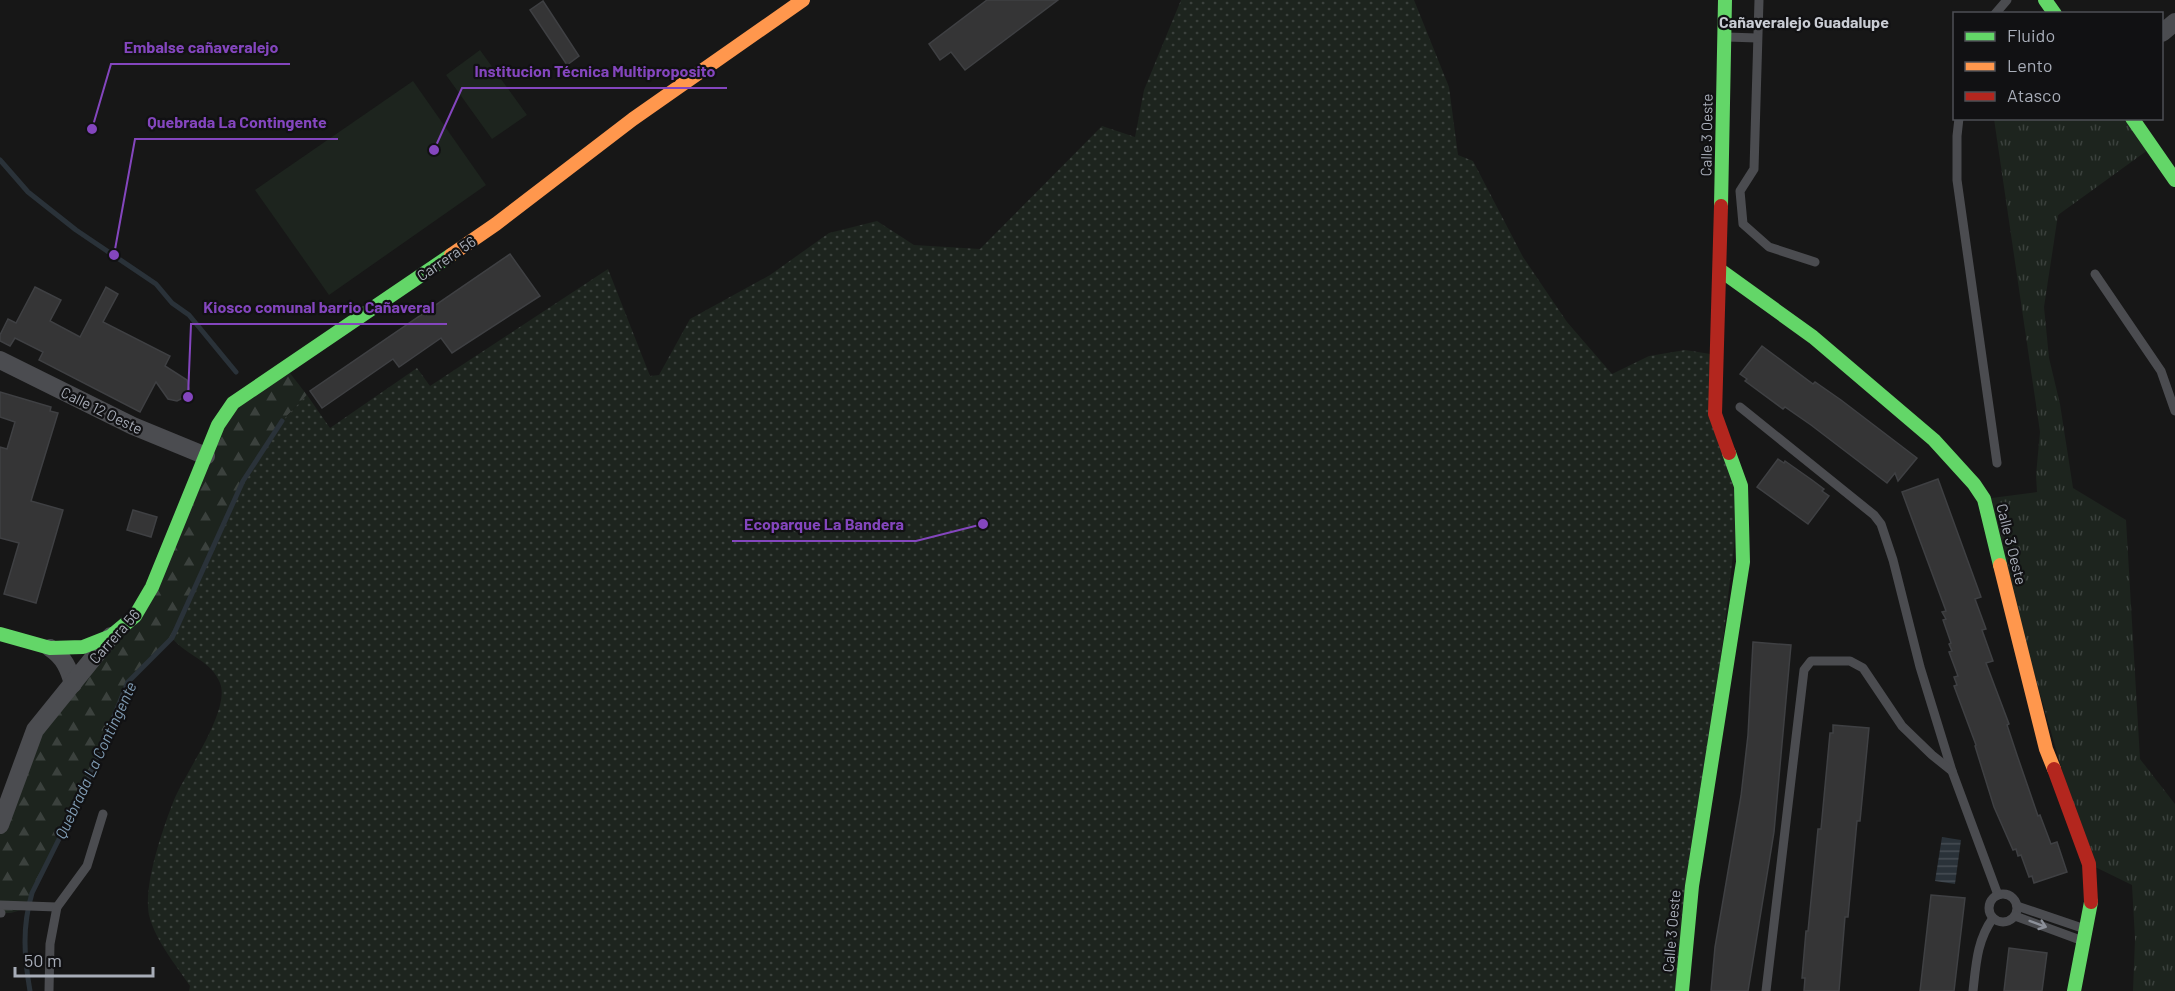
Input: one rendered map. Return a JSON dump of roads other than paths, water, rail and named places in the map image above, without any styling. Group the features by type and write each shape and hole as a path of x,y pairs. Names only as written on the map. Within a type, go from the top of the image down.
{"street":[{"name":"Carrera 56","path":"0,825 36,730 111,636 135,616 152,587 218,425 233,403 496,224 633,119 803,0"},
{"name":"Calle 3 Oeste","path":"1682,991 1692,886 1743,562 1741,486 1715,414 1725,0"},
{"path":"2163,32 2175,22"},
{"path":"2133,120 2175,180"},
{"name":"Calle 3 Oeste","path":"1720,270 1813,337 1934,440 1974,484 1984,499 2046,750 2089,864 2091,905 2074,991"},
{"name":"Calle 12 Oeste","path":"0,360 134,426 206,456"},
{"path":"0,634 50,648 83,647 111,636"},
{"name":"Carrera 56","path":"50,648 64,661 73,684"}],"lane":[{"path":"1759,0 1754,169 1740,191 1743,224 1769,247 1815,262"},
{"path":"1997,12 2007,0"},
{"path":"1724,37 1757,38"},
{"path":"1959,120 1956,136 1957,180 1997,463"},
{"path":"2095,274 2161,371 2175,411"},
{"path":"1740,407 1874,515 1881,524 1893,560 1920,667 1952,771 1998,895"},
{"path":"1766,991 1804,670 1811,661 1850,661 1863,668 1902,726 1952,771"},
{"path":"49,991 50,944 57,907 87,866 103,814"},
{"path":"1998,895 2011,896 2016,911 2004,922 1993,918 1989,912 1989,905 1998,895"},
{"path":"0,910 57,907"},
{"path":"2016,911 2086,936"},
{"path":"1973,991 1979,944 1993,918"}],"waterway":[{"name":"Quebrada La Contingente","path":"0,160 28,192 76,230 156,284 172,303 189,315 236,372"},
{"name":"Quebrada La Contingente","path":"30,991 25,942 32,893 85,787 128,682 172,638 243,481 282,421"}],"place":[{"name":"Embalse cañaveralejo","path":"92,129"},
{"name":"Institucion Técnica Multiproposito","path":"434,150"},
{"name":"Quebrada La Contingente","path":"114,255"},
{"name":"Kiosco comunal barrio Cañaveral","path":"188,397"},
{"name":"Ecoparque La Bandera","path":"983,524"}],"district":[{"name":"Cañaveralejo Guadalupe","path":"1804,21"}]}
